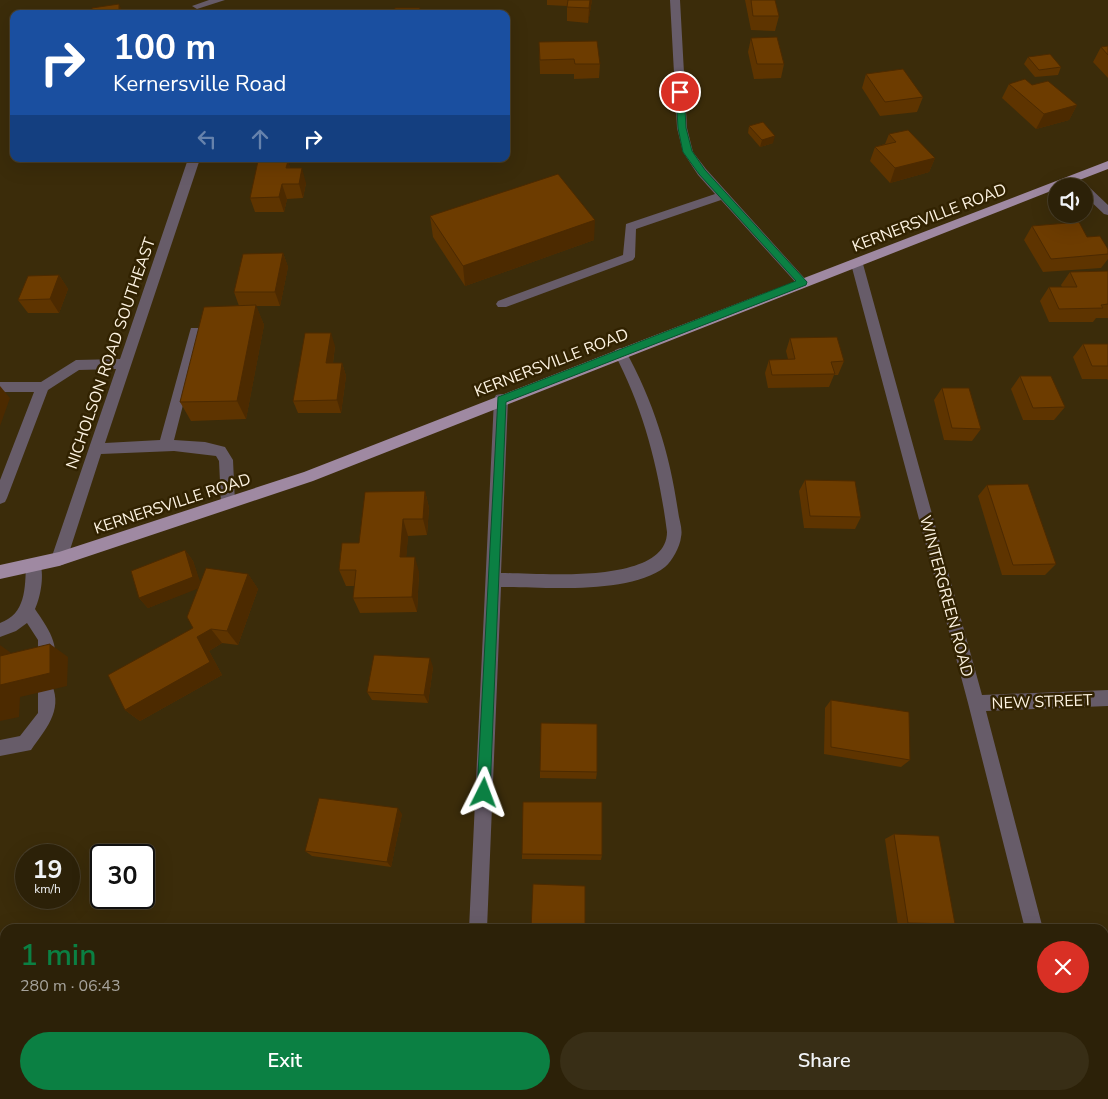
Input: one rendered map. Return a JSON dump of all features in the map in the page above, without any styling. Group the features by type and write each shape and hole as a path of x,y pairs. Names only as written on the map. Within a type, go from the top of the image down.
{"main road":[{"name":"KERNERSVILLE ROAD","path":"1089,178 1108,165"},
{"name":"KERNERSVILLE ROAD","path":"0,572 59,559 308,477 802,282 1048,196"}],"street":[{"path":"197,6 220,0"},
{"path":"675,0 682,128 688,152 702,172 802,282"},
{"name":"NICHOLSON ROAD SOUTHEAST","path":"59,559 193,162"},
{"path":"502,304 629,257 630,227 723,195"},
{"path":"1093,198 1108,211"},
{"name":"WINTERGREEN ROAD","path":"857,264 976,703 1033,924"},
{"path":"165,446 196,332"},
{"path":"493,580 588,580 624,577 659,563 674,539 670,496 657,443 630,369 620,353"},
{"path":"0,387 42,386 76,365 125,364"},
{"path":"0,498 42,386"},
{"path":"478,924 501,400"},
{"path":"96,448 165,446 208,448 220,451 226,460 228,503"},
{"path":"0,630 10,627 28,611 33,591 34,564"},
{"path":"28,611 46,639 46,663"},
{"path":"0,748 25,744 46,714 46,691"},
{"name":"NEW STREET","path":"976,703 1108,698"}],"building":[{"path":"568,0 590,0 589,8 567,7"},
{"path":"751,0 775,0 779,16 753,16"},
{"path":"119,4 119,10 92,10 92,8"},
{"path":"395,8 420,8 419,10 394,10"},
{"path":"777,37 784,64 757,64 751,38"},
{"path":"597,41 600,64 575,64 574,59 540,60 539,42"},
{"path":"1108,46 1108,55 1101,47"},
{"path":"1050,54 1061,67 1039,70 1028,57"},
{"path":"903,69 923,97 885,102 866,74"},
{"path":"1025,79 1032,85 1048,81 1077,105 1044,114 1009,84"},
{"path":"763,122 775,136 762,140 749,126"},
{"path":"908,130 935,158 895,168 875,147 896,142 889,134"},
{"path":"258,162 288,162 286,168 302,168 299,184 282,184 279,197 250,198"},
{"path":"558,174 595,220 463,266 430,216"},
{"path":"1080,223 1087,237 1100,236 1108,249 1108,254 1051,259 1032,226"},
{"path":"283,253 275,292 234,292 243,254"},
{"path":"1108,271 1108,304 1101,305 1103,308 1059,309 1049,287 1077,287 1070,272"},
{"path":"59,275 50,299 18,300 28,276"},
{"path":"256,305 237,401 180,402 204,307"},
{"path":"305,333 331,333 326,363 342,363 337,400 293,401"},
{"path":"837,337 844,361 831,362 835,374 772,375 769,360 795,359 790,338"},
{"path":"1083,344 1108,344 1108,366 1092,366"},
{"path":"1020,376 1051,376 1065,407 1033,408"},
{"path":"942,388 969,388 981,429 952,428"},
{"path":"805,480 855,481 861,517 810,516"},
{"path":"1028,484 1056,564 1013,565 987,485"},
{"path":"425,491 423,519 403,519 400,557 415,557 412,597 353,598 356,570 339,570 342,543 359,543 365,492"},
{"path":"185,550 193,577 139,598 131,571"},
{"path":"206,568 248,574 227,631 211,629 197,637 210,662 125,710 108,675 193,628 187,617"},
{"path":"50,644 50,673 0,685 0,656"},
{"path":"374,655 430,658 424,695 367,692"},
{"path":"831,700 909,712 910,760 831,747"},
{"path":"541,723 597,724 597,772 540,771"},
{"path":"319,798 398,808 387,862 305,851"},
{"path":"523,802 602,802 602,855 522,854"},
{"path":"894,834 939,836 955,924 908,923"},
{"path":"533,884 585,886 585,924 531,924"}],"route":[{"path":"484,793 501,400 802,282 702,172 688,152 682,128 680,92"}]}
